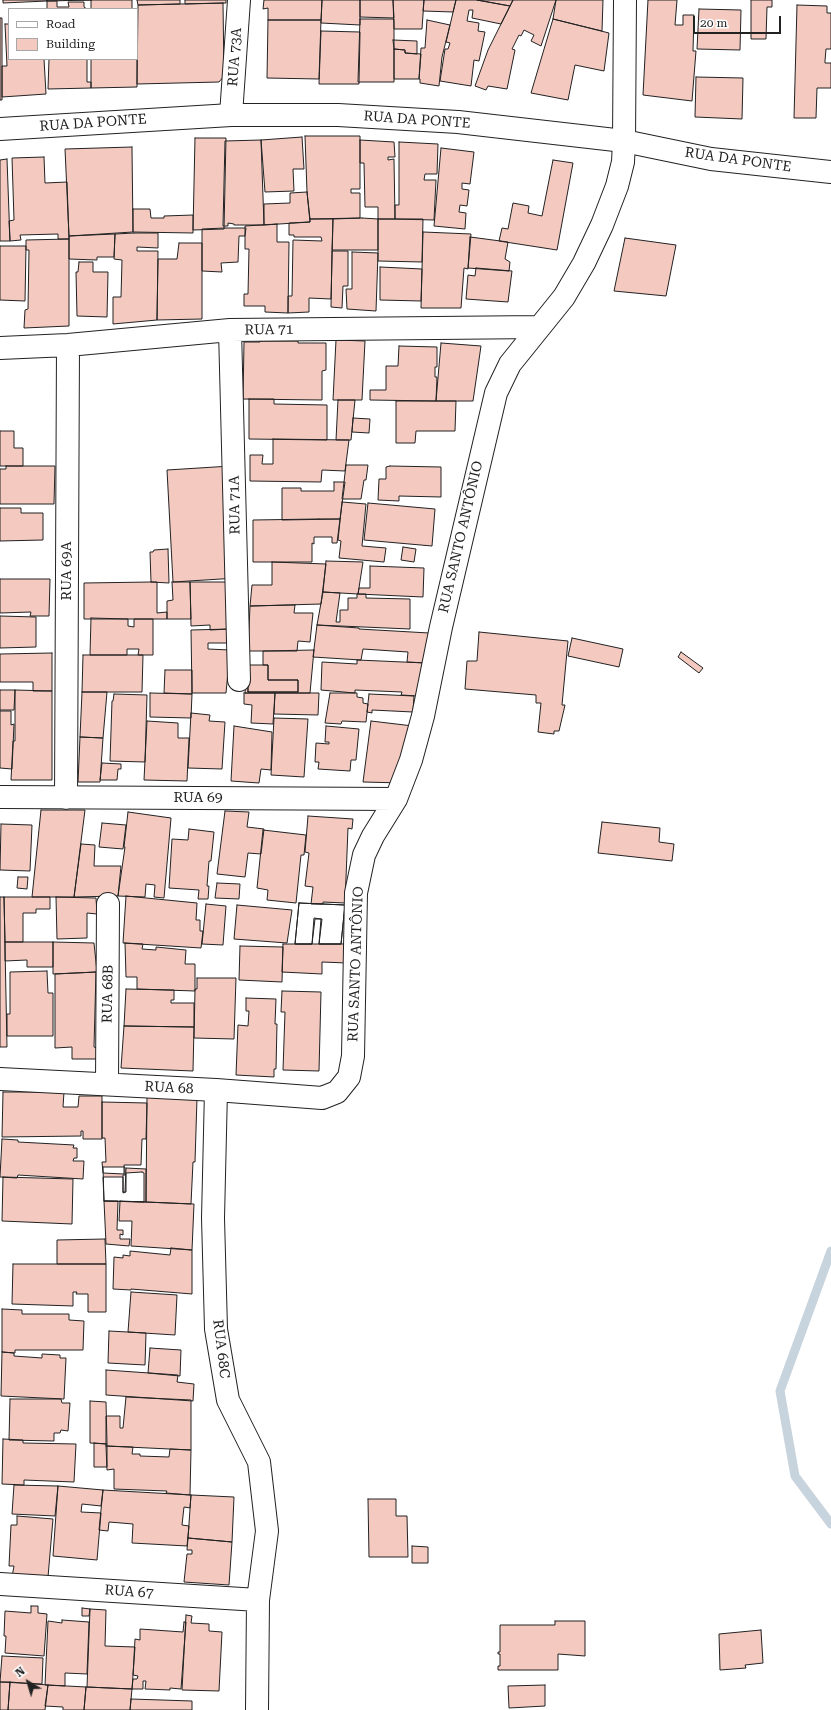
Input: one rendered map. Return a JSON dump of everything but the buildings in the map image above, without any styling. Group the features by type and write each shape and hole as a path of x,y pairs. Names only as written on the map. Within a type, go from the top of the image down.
{"street":[{"name":"RUA 73A","path":"231,114 239,0"},
{"name":"RUA SANTO ANTÔNIO","path":"337,1092 350,1077 353,1056 356,893 364,855 373,836 396,798 411,760 423,716 441,627 496,393 510,364 564,297 584,263 602,225 617,186 623,162 624,141 625,0"},
{"name":"RUA DA PONTE","path":"0,129 231,114 338,115 458,122 624,141 711,159 831,172"},
{"name":"RUA 71","path":"0,348 68,345 230,330 539,327"},
{"name":"RUA 71A","path":"230,330 239,680"},
{"name":"RUA 69A","path":"66,798 68,345"},
{"name":"RUA 69","path":"0,797 396,798"},
{"name":"RUA 68B","path":"107,1084 108,904"},
{"name":"RUA 68","path":"0,1079 216,1090 322,1098 337,1092"},
{"name":"RUA 68C","path":"216,1090 213,1218 216,1330 228,1400 259,1462 267,1531 258,1600"},
{"name":"RUA 67","path":"0,1584 258,1600"},
{"path":"257,1710 258,1600"}],"waterway":[{"path":"831,1251 780,1391 795,1476 831,1524"}]}
